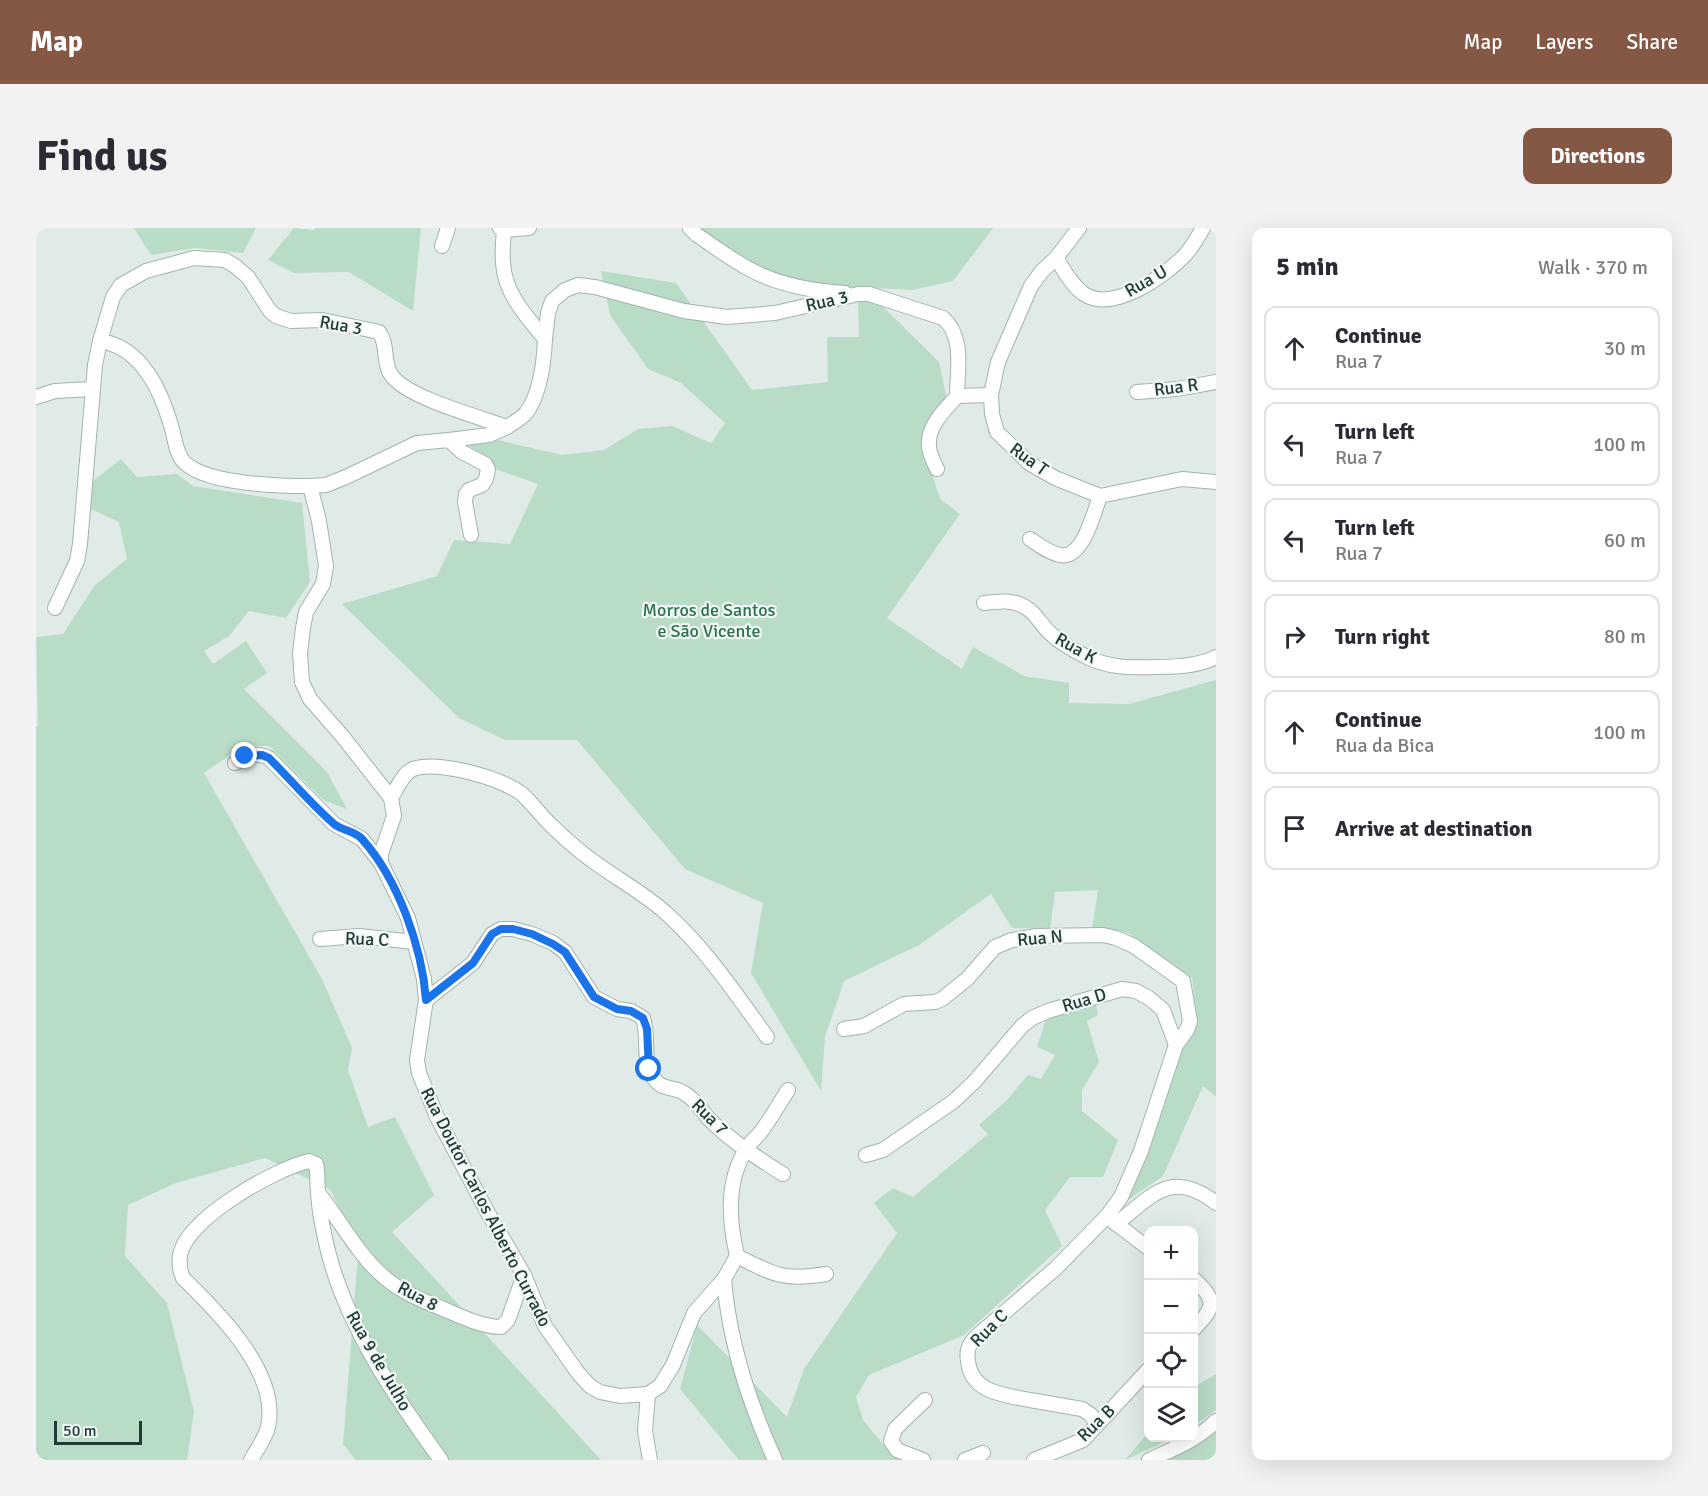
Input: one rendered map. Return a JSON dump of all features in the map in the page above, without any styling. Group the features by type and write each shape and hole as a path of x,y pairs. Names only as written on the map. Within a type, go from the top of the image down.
{"street":[{"path":"442,246 448,228"},
{"path":"529,228 502,229 502,261 509,289 518,306 545,339"},
{"path":"690,228 697,235 767,278 827,291 858,294"},
{"path":"1056,258 1079,228"},
{"name":"Rua U","path":"1056,258 1083,293 1092,298 1108,299 1128,294 1155,280 1186,254 1203,228"},
{"name":"Rua 3","path":"100,341 113,297 121,285 146,271 194,258 225,260 248,277 276,316 291,321 322,320 378,333 384,343 388,369 397,382 410,391 434,401 507,427 525,414 534,400 542,368 548,313 552,301 565,290 578,285 595,287 684,311 727,317 775,313 858,294 881,296 943,318 949,324 957,340 957,396"},
{"name":"Rua T","path":"1056,258 1031,286 998,362 991,395 992,414 997,432 1029,463 1055,478 1100,496"},
{"path":"55,608 77,561 92,389 100,341 121,347 136,360 157,386 180,457 192,469 211,476 289,486 326,485 417,443 489,435 507,427"},
{"name":"Rua R","path":"1137,392 1177,389 1216,382"},
{"path":"36,396 55,391 92,389"},
{"path":"937,469 928,448 929,436 942,413 957,396 991,395"},
{"path":"449,440 462,452 485,464 488,469 482,485 469,490 466,494 465,502 471,536"},
{"path":"1030,539 1052,553 1065,556 1072,554 1081,544 1100,496 1182,478 1216,482"},
{"path":"310,486 319,521 326,566 323,584 306,612 300,652 302,682 310,699 391,798 394,816 381,854 381,863"},
{"name":"Rua K","path":"984,603 1002,601 1018,603 1029,609 1050,634 1085,656 1102,663 1127,668 1172,667 1206,662 1216,657"},
{"name":"Rua Doutor Carlos Alberto Currado","path":"236,763 245,756 254,754 269,758 334,824 359,836 381,863 408,918 424,979 426,1000 417,1060 419,1073 437,1117 488,1214 524,1275 545,1326 578,1372 590,1386 600,1392 620,1396 648,1394"},
{"path":"391,798 406,775 419,768 441,768 471,773 494,779 511,787 523,795 583,854 665,912 694,940 767,1037"},
{"name":"Rua 7","path":"426,1000 473,963 487,939 497,930 513,929 532,934 553,944 565,952 594,997 617,1009 631,1011 643,1018 647,1029 649,1069 656,1082 688,1095 709,1119 745,1150 783,1174"},
{"name":"Rua N","path":"844,1029 864,1026 904,1004 935,1002 942,999 967,979 995,947 1012,940 1038,936 1103,935 1134,946 1183,981 1190,1021 1187,1030 1176,1045"},
{"name":"Rua C","path":"320,939 359,936 414,942"},
{"name":"Rua D","path":"866,1155 884,1150 954,1101 975,1081 1022,1026 1032,1018 1048,1011 1109,991 1122,989 1136,991 1163,1010 1176,1045"},
{"path":"1112,1220 1120,1197 1132,1176 1176,1045"},
{"path":"650,1460 645,1431 648,1394 660,1386 673,1365 694,1312 724,1279 737,1256 731,1229 730,1209 733,1187 745,1150 761,1132 788,1090"},
{"name":"Rua 9 de Julho","path":"251,1460 268,1425 269,1413 259,1371 223,1317 183,1278 180,1270 180,1254 187,1239 233,1197 309,1161 316,1164 318,1193 330,1258 359,1333 418,1428 441,1460"},
{"path":"1112,1220 1162,1189 1177,1185 1204,1193 1216,1203"},
{"name":"Rua 8","path":"318,1193 335,1214 348,1236 384,1277 417,1298 458,1316 489,1326 501,1327 508,1320 524,1275"},
{"path":"1112,1220 1144,1244"},
{"name":"Rua C","path":"1097,1425 1091,1414 1082,1409 1006,1396 987,1390 974,1380 968,1365 967,1352 976,1336 1112,1220"},
{"path":"737,1256 769,1272 785,1277 801,1278 826,1274"},
{"path":"724,1279 727,1314 754,1415 775,1460"},
{"path":"1198,1282 1210,1290 1215,1296 1216,1303 1210,1315 1198,1326"},
{"name":"Rua B","path":"1034,1460 1083,1440 1144,1375"},
{"path":"922,1460 897,1450 891,1441 895,1429 925,1400"},
{"path":"1149,1460 1198,1436 1216,1421"},
{"path":"965,1460 983,1454"}],"green space":[{"path":"134,228 256,228 243,253 195,248 151,255"},
{"path":"294,228 314,230 316,228 421,228 413,311 349,272 294,273 268,260"},
{"path":"699,228 993,228 953,281 913,290 830,286 767,272"},
{"name":"Morros de Santos e São Vicente","path":"601,271 676,283 752,390 828,382 827,337 859,337 858,301 877,301 939,362 947,399 923,444 940,499 960,514 887,618 962,669 973,647 1024,676 1069,683 1069,703 1129,704 1216,680 1216,1097 1203,1086 1163,1176 1128,1200 1182,1046 1194,1033 1197,1020 1192,978 1128,933 1092,929 1098,890 1055,892 1050,929 1012,928 991,894 919,945 844,981 825,1037 821,1091 751,973 763,903 685,869 577,740 505,740 459,718 342,604 437,576 454,540 510,544 538,484 495,469 469,445 497,440 562,455 604,450 638,429 672,426 711,443 725,423 681,383 648,369 610,315"},
{"path":"121,459 137,477 177,474 193,486 302,503 310,582 286,618 249,611 229,636 204,651 213,664 246,641 267,673 244,689 327,772 347,809 323,800 269,746 243,746 204,773 322,979 352,1048 348,1070 368,1127 395,1117 434,1195 392,1232 601,1460 356,1460 343,1444 358,1255 331,1190 265,1158 176,1183 128,1205 125,1256 167,1303 194,1411 187,1460 36,1460 36,727 38,726 36,640 37,637 63,634 95,585 127,559 119,522 91,509 93,481"},
{"path":"1096,1004 1098,1015 1087,1021 1099,1062 1082,1090 1082,1111 1118,1140 1103,1177 1070,1177 1045,1210 1062,1246 964,1335 869,1375 856,1397 863,1420 888,1450 919,1460 739,1460 680,1389 697,1325 787,1417 804,1369 897,1233 874,1203 893,1188 913,1197 988,1134 979,1125 1007,1100 1028,1075 1041,1079 1055,1055 1037,1047 1046,1019"},
{"path":"1216,1374 1216,1410 1198,1423 1198,1388 1198,1385"},
{"path":"1216,1429 1216,1460 1155,1460 1190,1442 1198,1442 1198,1438"},
{"path":"1144,1438 1144,1442 1163,1442 1125,1460"}],"route":[{"path":"245,756 254,754 269,758 334,824 359,836 381,863 408,918 424,979 426,1000 473,963 487,939 497,930 513,929 532,934 565,952 594,997 617,1009 631,1011 643,1018 647,1029 649,1069"}]}
